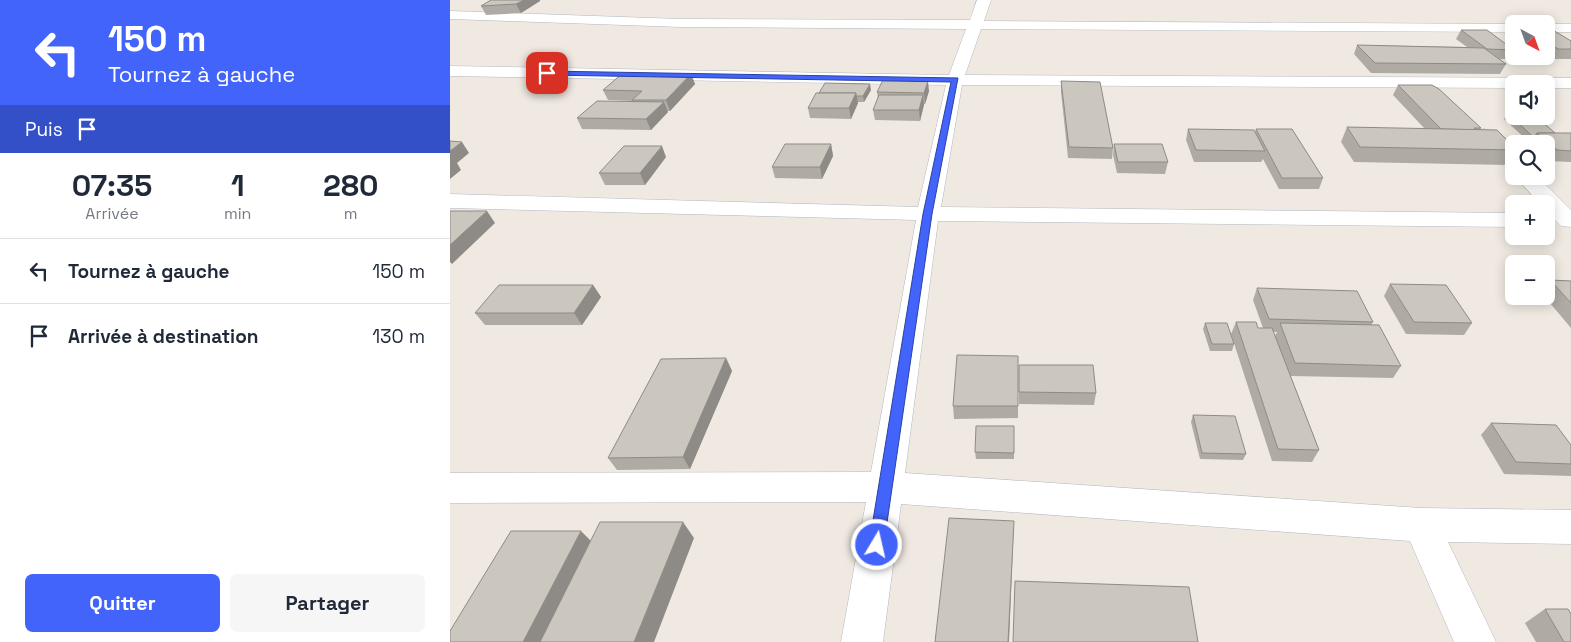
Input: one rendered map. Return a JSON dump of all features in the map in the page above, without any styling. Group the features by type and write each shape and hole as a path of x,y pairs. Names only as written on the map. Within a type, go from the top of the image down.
{"street":[{"path":"862,642 928,214 955,80 984,0"},
{"path":"450,15 681,23 1505,28"},
{"path":"1555,28 1571,28"},
{"path":"450,71 955,80 1571,83"},
{"path":"1430,81 1451,102"},
{"path":"1472,123 1505,156"},
{"path":"1534,185 1570,221"},
{"path":"450,201 928,214 1505,220"},
{"path":"1555,220 1570,221"},
{"path":"450,488 886,487 1421,525 1571,527"},
{"path":"1421,525 1475,642"}],"building":[{"path":"491,0 524,0 516,4 481,6"},
{"path":"1461,30 1487,30 1505,43 1505,50 1487,49"},
{"path":"1555,31 1571,41 1571,49 1555,47"},
{"path":"1357,45 1484,48 1505,64 1375,63"},
{"path":"623,73 691,74 666,100 632,100 642,91 603,90"},
{"path":"883,80 928,81 924,93 877,92"},
{"path":"1061,81 1100,82 1113,148 1069,147"},
{"path":"825,83 870,84 863,96 856,96 856,93 819,93"},
{"path":"1398,85 1432,85 1439,89 1481,128 1474,128 1476,130 1441,129"},
{"path":"816,93 856,93 849,108 808,108"},
{"path":"879,95 923,95 919,110 873,110"},
{"path":"597,101 664,102 646,119 577,118"},
{"path":"1521,125 1546,125 1555,133 1537,133 1531,135"},
{"path":"1347,127 1497,130 1505,138 1505,150 1360,147"},
{"path":"1188,129 1254,130 1265,151 1196,150"},
{"path":"1256,129 1292,129 1323,178 1282,178"},
{"path":"1537,133 1571,133 1571,151 1555,148 1555,135 1539,135"},
{"path":"450,141 462,142 450,151"},
{"path":"785,144 831,144 820,167 772,167"},
{"path":"1114,144 1162,144 1168,162 1118,162"},
{"path":"624,146 662,146 640,173 599,173"},
{"path":"450,211 487,211 450,245"},
{"path":"1555,280 1571,281 1571,303 1555,285"},
{"path":"1390,284 1446,285 1472,323 1414,322"},
{"path":"499,285 593,285 574,313 475,313"},
{"path":"1257,288 1357,291 1373,322 1269,319"},
{"path":"1236,322 1256,322 1258,328 1272,328 1319,450 1278,449"},
{"path":"1205,323 1227,323 1234,344 1212,344"},
{"path":"1280,323 1379,325 1401,366 1295,363"},
{"path":"957,355 1018,356 1018,406 953,406"},
{"path":"726,358 683,457 608,458 661,359"},
{"path":"1019,365 1093,365 1096,393 1019,392"},
{"path":"1193,415 1235,416 1246,454 1202,453"},
{"path":"1491,423 1556,425 1571,445 1571,464 1516,462"},
{"path":"976,426 1014,426 1014,453 975,452"},
{"path":"949,518 1014,521 1008,642 935,642"},
{"path":"600,522 683,522 634,642 540,642"},
{"path":"511,531 581,531 523,642 450,642 450,631"},
{"path":"1015,581 1189,587 1198,642 1013,642"},
{"path":"1545,609 1568,609 1571,614 1571,642 1564,642"}],"route":[{"path":"547,73 955,80 928,214 877,545"}]}
